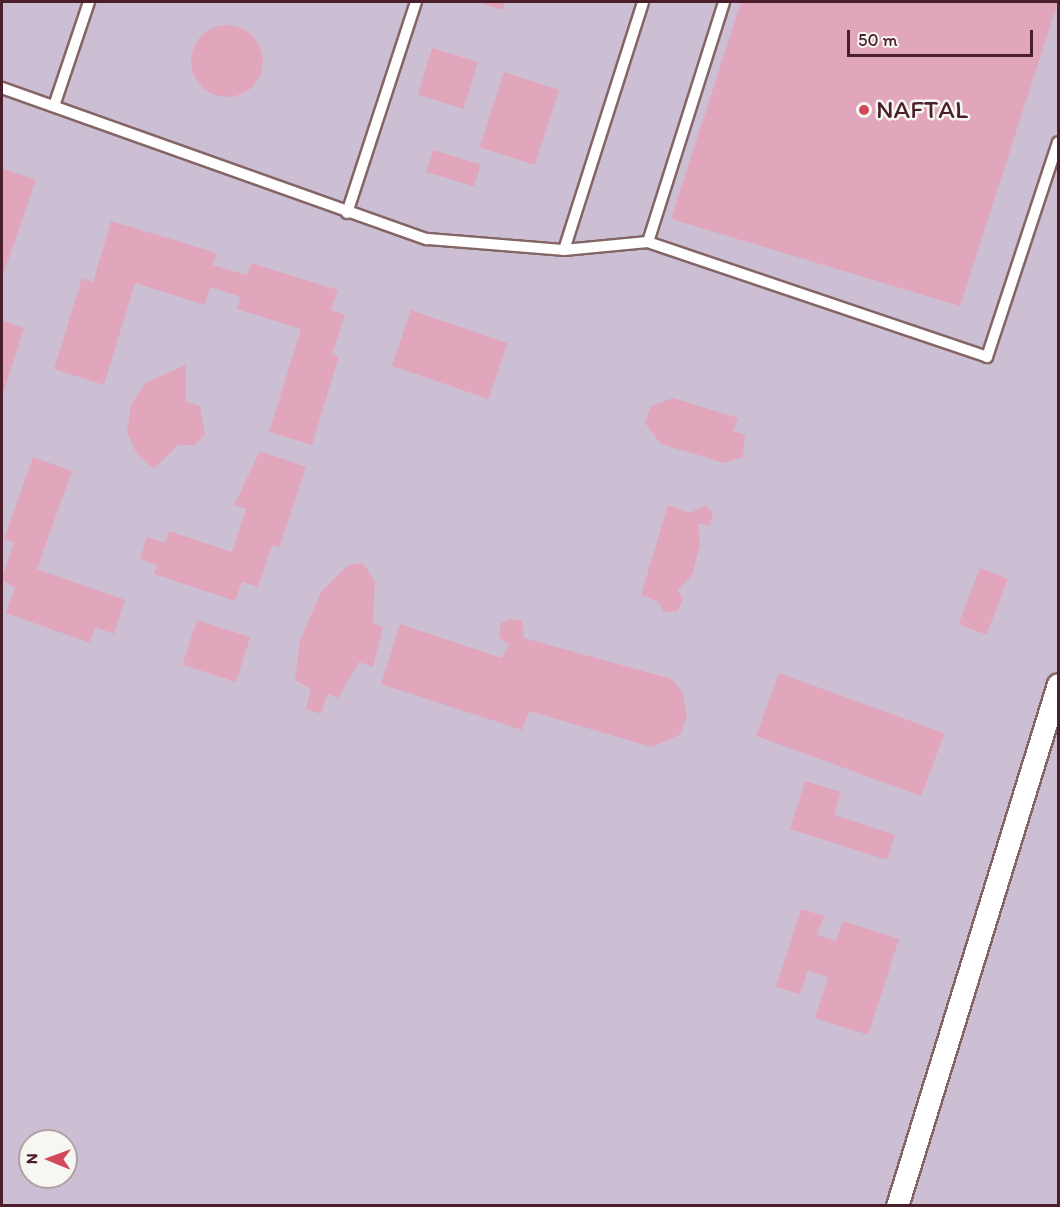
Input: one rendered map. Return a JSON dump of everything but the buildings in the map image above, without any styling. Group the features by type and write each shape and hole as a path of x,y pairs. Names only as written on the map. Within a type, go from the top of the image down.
{"street":[{"path":"897,1206 1059,684"}],"lane":[{"path":"54,106 89,2"},
{"path":"347,213 416,2"},
{"path":"564,250 643,2"},
{"path":"648,242 724,2"},
{"path":"2,88 347,213 427,239 564,250 648,242 987,357 1059,142"}],"shaded area":[{"path":"2,2 1058,2 1058,1205 2,1206"}],"place":[{"name":"NAFTAL","path":"864,110"}]}
